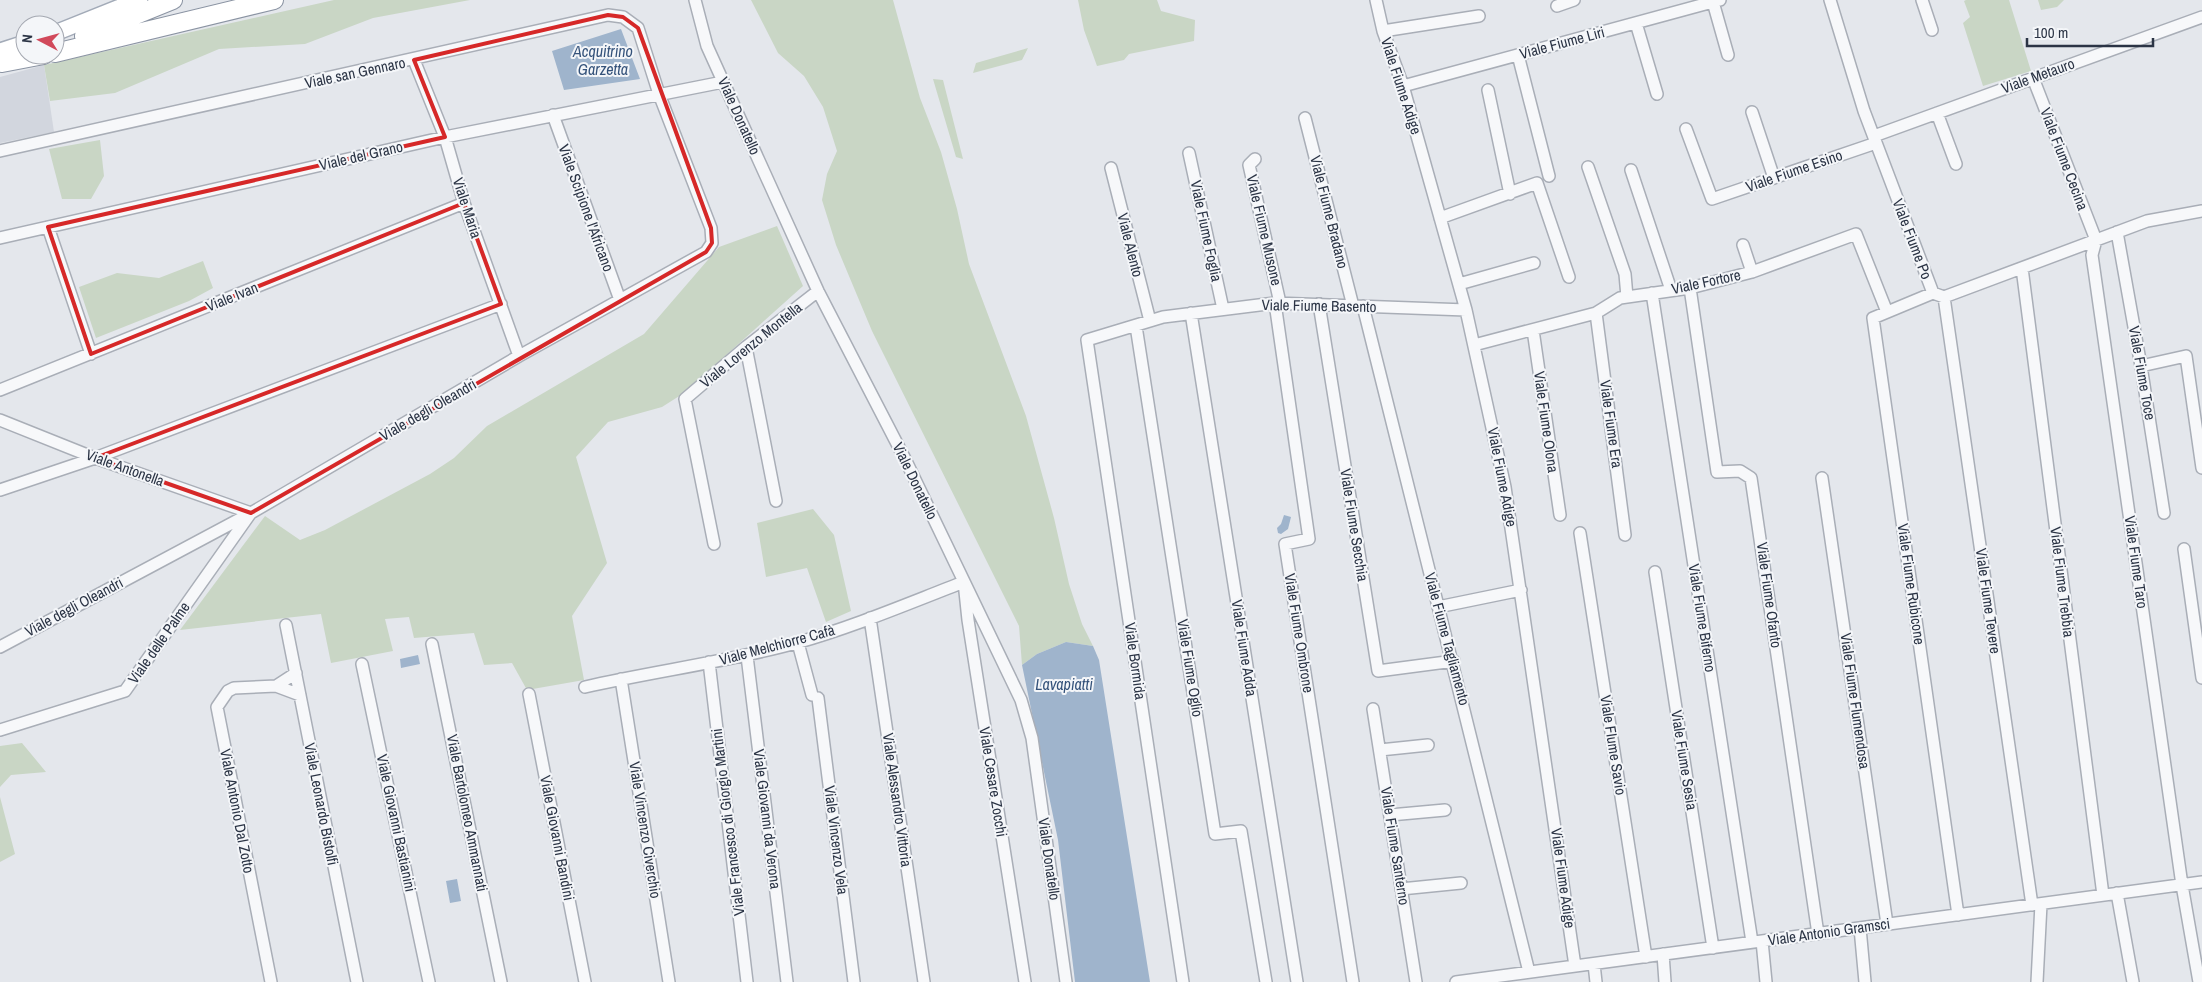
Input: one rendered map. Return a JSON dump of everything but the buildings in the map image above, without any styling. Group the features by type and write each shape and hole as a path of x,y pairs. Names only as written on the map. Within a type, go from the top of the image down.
{"highway":[{"path":"65,42 109,27 173,0"},
{"path":"65,51 274,0"},
{"path":"1,59 15,57"},
{"path":"1,59 15,58"}],"main road":[{"path":"65,29 131,2"},
{"path":"1,59 15,50"}],"street":[{"name":"Viale Donatello","path":"695,0 707,46 818,291 906,462 1021,700 1032,738 1066,982"},
{"name":"Viale Fiume Adige","path":"1376,0 1383,31 1403,86 1466,310 1505,487 1575,966"},
{"path":"1557,6 1574,0"},
{"name":"Viale Fiume Po","path":"1830,0 1875,140 1933,293 1944,297"},
{"path":"1922,0 1932,30"},
{"path":"1717,1 1728,55"},
{"name":"Viale Fiume Liri","path":"1403,86 1636,23 1680,5 1717,1"},
{"name":"Viale san Gennaro","path":"0,151 414,60 608,15 623,17 638,28 659,94"},
{"path":"1383,31 1479,16"},
{"name":"Viale Metauro","path":"1875,140 1937,113 2202,17"},
{"path":"1636,23 1657,94"},
{"path":"1518,55 1549,176"},
{"name":"Viale Maria","path":"414,60 445,137 464,203 519,356"},
{"name":"Viale Fiume Cecina","path":"2033,78 2096,240"},
{"name":"Viale del Grano","path":"0,238 445,137 723,82"},
{"path":"1488,90 1510,194"},
{"name":"Viale degli Oleandri","path":"0,646 251,513 519,356 706,252 712,243 711,228 659,94"},
{"path":"1752,112 1774,178"},
{"path":"1937,113 1956,164"},
{"name":"Viale Scipione l'Africano","path":"553,115 620,300"},
{"name":"Viale Fiume Bradano","path":"1305,118 1358,306"},
{"name":"Viale Fiume Esino","path":"1686,129 1712,199 1875,140"},
{"name":"Viale Fiume Foglia","path":"1189,153 1223,309"},
{"name":"Viale Fiume Musone","path":"1255,159 1249,165 1278,303"},
{"path":"1588,167 1625,274 1627,297"},
{"name":"Viale Alento","path":"1110,168 1150,321"},
{"path":"1631,170 1671,290"},
{"path":"1440,218 1537,183 1570,277"},
{"name":"Viale Ivan","path":"0,390 464,203"},
{"path":"1944,297 2147,221 2202,211"},
{"path":"48,227 91,354"},
{"name":"Viale Fiume Toce","path":"2117,232 2141,366 2164,513"},
{"name":"Viale Fortore","path":"1474,345 1596,313 1620,298 1690,288 1752,272 1856,234 1887,312"},
{"name":"Viale Fiume Taro","path":"2096,240 2092,255 2182,885 2199,982"},
{"path":"1743,245 1752,272"},
{"path":"1459,284 1534,263"},
{"name":"Viale Fiume Trebbia","path":"2022,268 2103,896"},
{"name":"Viale Fiume Ofanto","path":"1690,288 1717,472 1740,471 1752,478 1818,934"},
{"name":"Viale Lorenzo Montella","path":"714,544 685,399 746,347 818,291"},
{"name":"Viale Fiume Biferno","path":"1652,293 1757,942 1766,982"},
{"name":"Viale Fiume Rubicone","path":"1933,293 1872,318 1958,915"},
{"name":"Viale Fiume Tevere","path":"1944,297 2036,904 2037,982"},
{"name":"Viale Fiume Basento","path":"1087,340 1150,321 1191,313 1278,303 1466,310"},
{"name":"Viale Fiume Ombrone","path":"1278,303 1309,539 1285,544 1353,982"},
{"path":"0,490 95,458 501,304"},
{"name":"Viale Fiume Secchia","path":"1319,304 1378,671 1454,661"},
{"name":"Viale Fiume Tagliamento","path":"1358,306 1454,661 1529,972"},
{"name":"Viale Fiume Adda","path":"1191,313 1298,982"},
{"name":"Viale Fiume Era","path":"1596,313 1625,535"},
{"name":"Viale Fiume Oglio","path":"1136,326 1215,834 1241,831 1266,982"},
{"name":"Viale Fiume Olona","path":"1532,330 1560,515"},
{"name":"Viale Bormida","path":"1087,340 1183,982"},
{"path":"746,347 776,501"},
{"path":"2141,366 2186,356 2202,468"},
{"name":"Viale Antonella","path":"0,420 95,458 251,513"},
{"name":"Viale Fiume Flumendosa","path":"1822,478 1887,924"},
{"name":"Viale delle Palme","path":"0,730 125,691 251,513"},
{"name":"Viale FIume Savio","path":"1580,533 1646,956"},
{"path":"2184,549 2202,678"},
{"name":"Viale Fiume Sesia","path":"1655,572 1713,948"},
{"name":"Viale Melchiorre Cafà","path":"585,687 747,656 798,643 964,582"},
{"name":"Viale Cesare Zocchi","path":"964,582 968,620 1025,982"},
{"path":"1438,607 1521,590"},
{"name":"Viale Alessandro Vittoria","path":"870,618 924,982"},
{"name":"Viale Leonardo Bistolfi","path":"286,625 357,982"},
{"name":"Viale Vincenzo Vela","path":"798,643 815,696 854,982"},
{"name":"Viale Bartolomeo Ammannati","path":"432,644 501,982"},
{"name":"Viale Giovanni da Verona","path":"747,656 787,982"},
{"name":"Viale Francesco di Giorgio Martini","path":"709,662 747,982"},
{"name":"Viale Giovanni Bastianini","path":"362,664 429,982"},
{"path":"276,686 296,673"},
{"name":"Viale Vincenzo Civerchio","path":"621,679 668,982"},
{"name":"Viale Antonio Dal Zotto","path":"271,982 217,707 224,696 234,688 276,686 300,695"},
{"name":"Viale Giovanni Bandini","path":"529,694 585,982"},
{"name":"Viale Fiume Santerno","path":"1374,709 1416,982"},
{"path":"1380,750 1428,746"},
{"path":"1390,815 1445,810"},
{"name":"Viale Antonio Gramsci","path":"1462,982 2202,882"},
{"path":"1401,890 1461,884"},
{"path":"2117,894 2133,982"},
{"path":"1860,928 1865,982"},
{"path":"1663,954 1665,982"},
{"path":"1594,964 1596,982"}],"highlighted area":[{"path":"608,15 623,17 638,28 711,228 712,243 706,252 251,513 95,458 501,304 464,203 91,354 48,227 445,137 414,60"}],"shaded area":[{"path":"44,65 54,132 0,143 0,77"}],"green space":[{"path":"334,0 470,0 373,18 305,44 219,49 115,93 50,101 44,65 65,65 65,60"},
{"path":"751,0 893,0 920,98 941,152 957,209 969,264 1026,416 1054,518 1069,584 1082,624 1093,646 1066,642 1037,654 1022,665 1019,626 872,331 836,245 822,200 827,174 837,151 823,107 804,76 778,53"},
{"path":"1078,0 1157,0 1161,11 1195,20 1194,41 1129,54 1124,60 1097,66 1084,30"},
{"path":"2009,0 2031,71 1983,86 1963,23 1970,17 1964,1"},
{"path":"2038,0 2064,0 2057,7 2041,10"},
{"path":"1028,48 1022,60 973,73 976,63"},
{"path":"933,79 943,80 963,159 956,157"},
{"path":"100,140 104,176 91,199 62,199 49,149"},
{"path":"777,226 803,286 684,393 662,407 608,422 576,457 607,563 572,616 584,680 527,690 512,663 484,665 474,633 414,638 409,617 385,619 393,651 331,663 321,614 180,630 265,516 300,540 325,530 430,474 454,458 487,426 644,334 719,247"},
{"path":"203,261 213,288 189,301 96,338 79,287 117,273 159,278"},
{"path":"813,509 834,535 851,611 826,622 807,568 766,577 757,523"},
{"path":"22,743 46,772 11,775 0,787 0,746"},
{"path":"0,797 15,854 0,862"}],"water":[{"name":"Acquitrino Garzetta","path":"621,29 640,79 564,90 552,51"},
{"path":"1284,515 1291,517 1288,529 1281,534 1278,533 1277,528 1281,524"},
{"name":"Lavapiatti","path":"1066,642 1093,646 1099,660 1150,982 1075,982 1058,840 1022,665 1037,654"},
{"path":"418,655 420,664 401,668 400,659"},
{"path":"457,879 461,901 450,903 446,881"}]}
